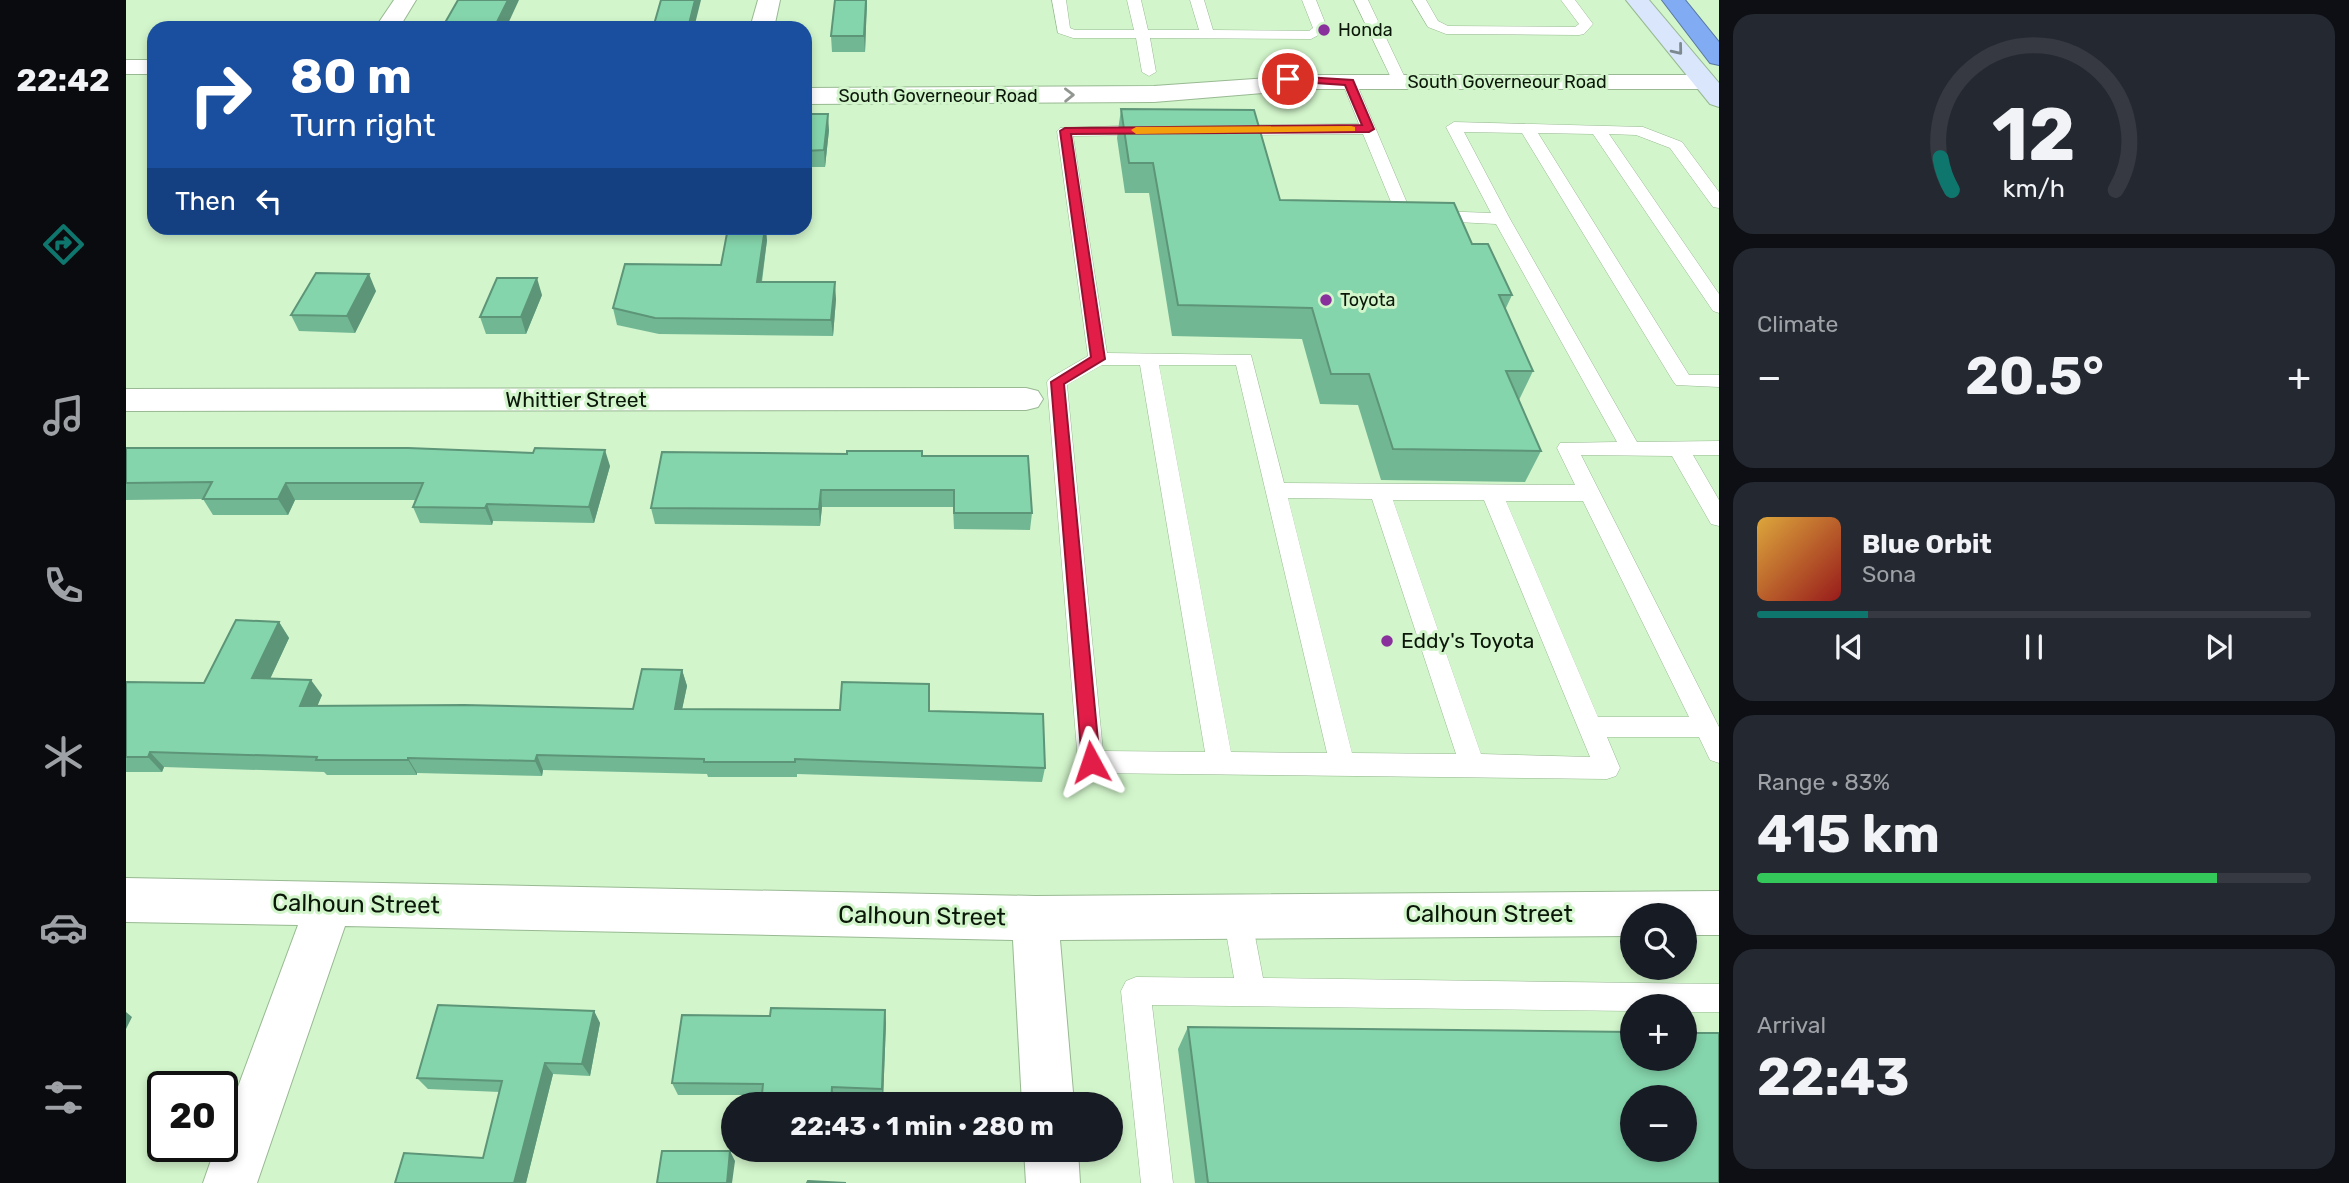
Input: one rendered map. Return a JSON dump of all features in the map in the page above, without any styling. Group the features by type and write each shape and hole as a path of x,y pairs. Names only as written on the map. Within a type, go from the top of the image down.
{"highway":[{"path":"1673,0 1719,58"}],"main road":[{"path":"1637,0 1712,90"}],"street":[{"path":"392,21 405,0"},
{"path":"764,21 769,0"},
{"path":"126,67 147,67"},
{"name":"South Governeour Road","path":"858,72 1152,83"},
{"name":"South Governeour Road","path":"812,96 1152,83 1400,82 1712,90"},
{"name":"Whittier Street","path":"126,400 1026,399"},
{"name":"Calhoun Street","path":"126,900 1035,918 1719,913"},
{"path":"230,1183 329,904"},
{"path":"1035,918 1047,1092"},
{"path":"1052,1162 1053,1183"}],"lane":[{"path":"1059,0 1063,30 1073,34 1311,35 1321,30 1309,0"},
{"path":"1134,0 1152,83"},
{"path":"1197,0 1206,34"},
{"path":"1361,0 1400,82"},
{"path":"1419,0 1433,24 1446,30 1579,31 1586,24 1568,0"},
{"path":"1349,82 1404,215 1502,219"},
{"path":"1631,449 1502,219 1454,127 1638,130 1676,145 1719,203"},
{"path":"1527,128 1683,381 1719,381"},
{"path":"1203,130 1369,129"},
{"path":"1598,129 1719,307"},
{"path":"1098,359 1065,131 1175,130"},
{"path":"1342,764 1244,359 1098,359 1057,382 1091,762 1607,768 1492,493"},
{"path":"1148,359 1220,763"},
{"path":"1719,448 1567,449 1719,752"},
{"path":"1678,449 1717,511"},
{"path":"1275,489 1589,494"},
{"path":"1380,492 1472,765"},
{"path":"1590,727 1706,727"},
{"path":"1237,915 1251,991"},
{"path":"1157,1183 1136,991 1719,998"}],"building":[{"path":"458,0 508,0 498,21 446,21"},
{"path":"661,0 695,0 690,21 655,21"},
{"path":"835,0 866,0 864,36 831,36"},
{"name":"Toyota","path":"1121,109 1254,110 1280,200 1454,203 1472,244 1488,244 1512,295 1499,295 1533,371 1506,371 1541,451 1393,449 1369,374 1331,374 1312,308 1178,305 1153,163 1129,163"},
{"path":"812,114 828,114 824,150 812,151"},
{"path":"727,235 764,235 757,282 835,282 831,320 655,318 613,308 625,264 721,265"},
{"path":"316,273 369,274 347,316 291,315"},
{"path":"497,278 537,278 521,317 480,317"},
{"path":"126,448 408,448 533,453 535,448 605,450 589,507 487,504 485,508 413,507 423,483 286,483 278,499 203,499 212,482 126,483"},
{"path":"847,451 922,451 922,456 1028,456 1032,513 954,513 954,490 821,490 819,509 651,508 662,452 847,454"},
{"path":"236,620 279,622 252,678 311,680 300,706 464,705 633,709 642,669 682,670 675,709 840,710 842,682 929,684 929,711 1043,714 1045,768 795,759 795,762 704,762 704,759 537,755 535,761 408,758 316,760 317,757 150,752 148,757 126,757 126,682 204,683"},
{"path":"438,1005 594,1011 582,1064 545,1063 514,1183 395,1183 404,1153 483,1158 502,1081 417,1078"},
{"path":"771,1008 885,1010 882,1089 832,1087 832,1092 762,1092 763,1084 672,1083 682,1015 770,1016"},
{"path":"1188,1027 1620,1032 1620,1071 1697,1071 1697,1033 1719,1033 1719,1183 1208,1183"},
{"path":"662,1151 721,1151 721,1162 729,1162 727,1183 657,1183"},
{"path":"808,1181 846,1183 807,1183"}],"slow traffic":[{"path":"1136,130 1351,129"}],"place":[{"name":"Honda","path":"1324,30"},
{"name":"Toyota","path":"1326,300"},
{"name":"Eddy's Toyota","path":"1387,641"}],"route":[{"path":"1091,762 1057,382 1098,359 1065,131 1369,129 1349,82 1288,79"}]}
